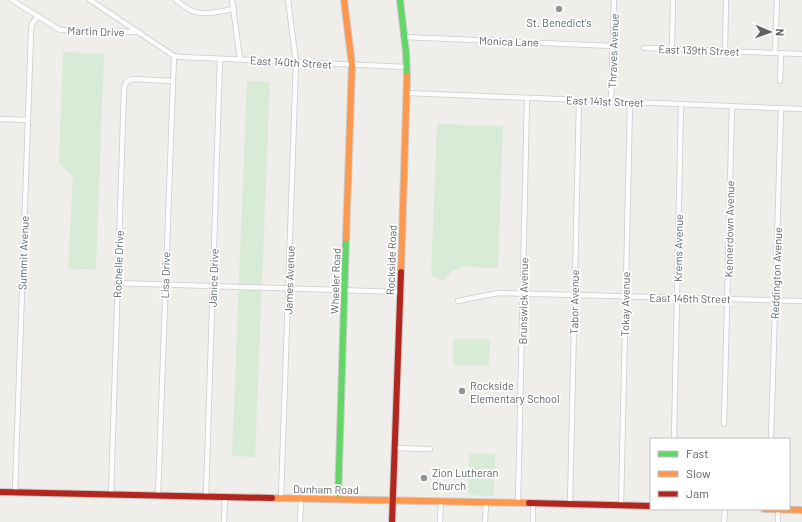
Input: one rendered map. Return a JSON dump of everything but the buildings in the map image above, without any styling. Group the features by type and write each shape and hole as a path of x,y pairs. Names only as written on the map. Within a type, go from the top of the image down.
{"street":[{"name":"Martin Drive","path":"12,0 60,30 140,32"},
{"path":"90,0 174,56"},
{"path":"176,0 191,11 198,13 234,9"},
{"path":"232,0 240,59"},
{"name":"James Avenue","path":"282,498 296,62 288,0"},
{"name":"Wheeler Road","path":"338,499 352,65 344,0"},
{"name":"Rockside Road","path":"392,522 407,93 407,67 400,0"},
{"name":"Thraves Avenue","path":"611,102 614,0"},
{"path":"672,49 673,0"},
{"path":"725,51 726,0"},
{"path":"775,52 776,0"},
{"name":"Summit Avenue","path":"15,492 31,32 32,24 37,17"},
{"name":"Monica Lane","path":"404,37 613,46"},
{"name":"East 139th Street","path":"644,48 802,54"},
{"path":"780,81 781,53"},
{"name":"East 140th Street","path":"174,56 407,67"},
{"name":"Lisa Drive","path":"158,495 174,56"},
{"name":"Janice Drive","path":"206,496 220,59"},
{"name":"Rochelle Drive","path":"110,494 124,88 127,81 133,80 173,81"},
{"name":"East 141st Street","path":"407,93 802,109"},
{"name":"Brunswick Avenue","path":"518,503 527,98"},
{"name":"Tabor Avenue","path":"570,504 579,100"},
{"name":"Tokay Avenue","path":"621,506 630,103"},
{"name":"Krems Avenue","path":"674,438 681,104"},
{"name":"Kennerdown Avenue","path":"724,424 732,106"},
{"name":"Reddington Avenue","path":"771,438 781,108"},
{"path":"0,119 28,120"},
{"path":"117,283 400,292"},
{"name":"East 146th Street","path":"458,301 498,293 802,301"},
{"path":"394,448 430,449"},
{"name":"Dunham Road","path":"0,492 650,506"},
{"path":"224,522 225,497"},
{"path":"300,522 301,498"},
{"path":"440,522 441,502"},
{"path":"485,522 486,503"},
{"path":"532,522 533,504"},
{"path":"724,510 724,522"},
{"path":"778,510 778,522"},
{"path":"790,510 802,510"}],"green space":[{"path":"63,52 104,54 96,270 68,269 73,177 59,163"},
{"path":"247,81 270,82 255,457 232,456"},
{"path":"437,124 503,126 498,268 465,267 452,271 443,281 431,275"},
{"path":"453,339 490,339 489,366 453,365"},
{"path":"469,453 495,454 494,496 468,495"}],"traffic: fast":[{"path":"400,0 406,52 407,76"},
{"path":"338,499 346,238"}],"traffic: slow":[{"path":"344,0 352,65 346,238"},
{"path":"401,272 407,76"},
{"path":"272,498 529,503"},
{"path":"790,510 802,510"}],"traffic: jam":[{"path":"392,522 401,272"},
{"path":"0,492 272,498"},
{"path":"529,503 650,506"}],"place":[{"name":"St. Benedict's","path":"559,9"},
{"name":"Rockside Elementary School","path":"462,391"},
{"name":"Zion Lutheran Church","path":"424,478"}]}
